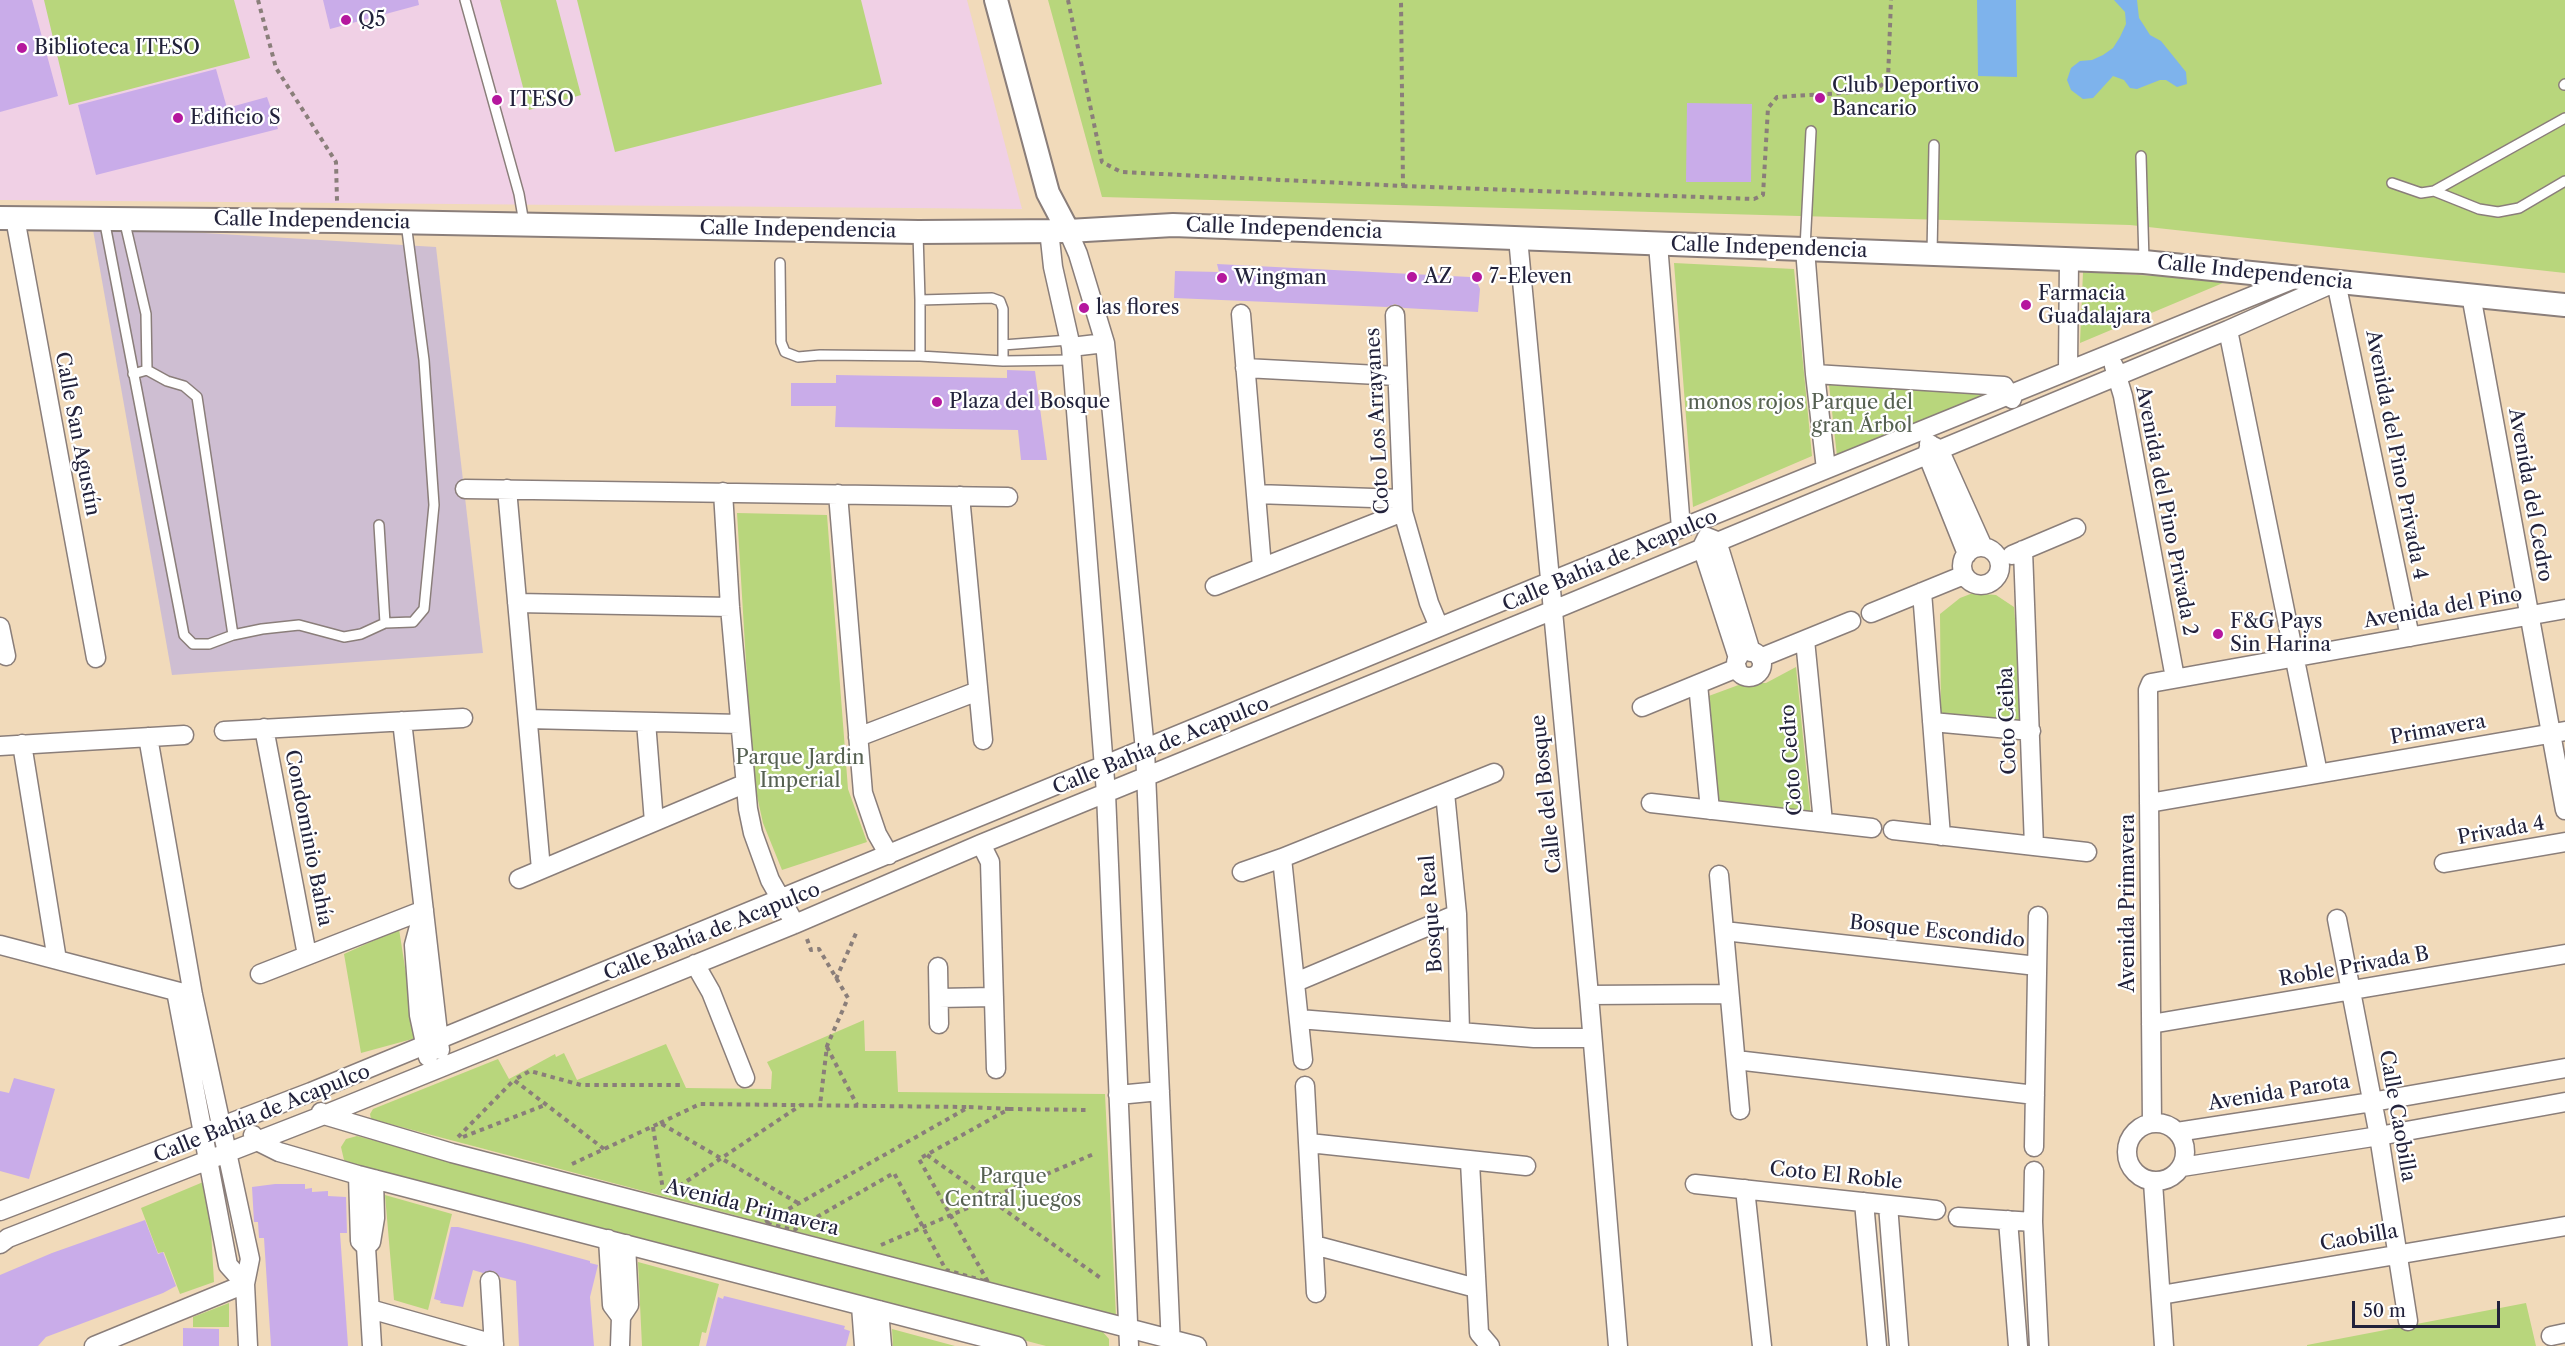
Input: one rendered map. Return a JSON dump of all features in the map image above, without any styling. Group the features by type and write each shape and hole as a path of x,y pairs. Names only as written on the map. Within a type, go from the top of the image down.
{"street":[{"path":"996,0 1058,230 1053,267 1070,349 1107,793 1128,1337"},
{"name":"Calle Independencia","path":"7,218 337,221 918,232 1058,230 1173,225 2144,262 2565,305"},
{"name":"Calle San Agustín","path":"7,218 96,658"},
{"path":"1058,230 1078,254 1105,343 1146,776 1170,1343"},
{"name":"Calle del Bosque","path":"1518,238 1551,611 1589,995 1618,1346"},
{"path":"1658,244 1681,528"},
{"path":"1805,249 1815,374 1826,469"},
{"path":"2068,370 2069,259"},
{"name":"Calle Bahía de Acapulco","path":"0,1244 795,924 981,844 1551,611 1707,536 1930,444 2010,394 2301,277"},
{"name":"Calle Bahía de Acapulco","path":"0,1211 311,1092 1681,528 1707,536 1826,469 1930,444 2019,416 2228,330 2336,282"},
{"name":"Avenida del Pino Privada 4","path":"2336,282 2410,637"},
{"name":"Avenida del Cedro","path":"2471,295 2529,615 2558,732 2565,810"},
{"path":"1240,314 1262,567"},
{"name":"Coto Los Arrayanes","path":"1395,315 1403,505 1429,603 1439,627"},
{"path":"2228,330 2318,773"},
{"path":"1070,349 1105,343"},
{"name":"Avenida del Pino Privada 2","path":"2110,352 2123,396 2175,678"},
{"path":"1245,368 1397,376"},
{"path":"1815,374 2004,386 2019,416"},
{"path":"1930,444 1975,550"},
{"path":"465,489 1008,496"},
{"path":"507,489 541,869"},
{"path":"723,492 744,784 753,833 767,872 780,900 795,924"},
{"path":"838,494 864,793 867,809 889,855"},
{"path":"1256,494 1403,505"},
{"path":"960,496 982,740"},
{"path":"1215,586 1403,505"},
{"name":"Coto Ceiba","path":"2034,846 2027,594 2017,553 2076,528"},
{"path":"1707,536 1747,659"},
{"path":"1990,549 1998,557 2000,564 1998,574 1992,582 1982,585 1972,584 1964,575 1962,565 1975,550 1990,549"},
{"path":"1998,574 2027,594"},
{"path":"1871,613 1964,575"},
{"path":"1922,592 1941,836"},
{"path":"517,603 730,607"},
{"name":"Avenida del Pino","path":"2151,683 2565,609"},
{"path":"1642,707 1698,684 1747,659 1851,621"},
{"path":"0,627 6,656"},
{"name":"Coto Cedro","path":"1651,803 1824,822 1804,640"},
{"name":"Avenida Primavera","path":"2151,683 2148,690 2152,1123"},
{"path":"1698,684 1710,810"},
{"path":"858,737 978,691"},
{"name":"Condominio Bahía","path":"224,731 463,718"},
{"path":"528,719 740,724"},
{"path":"402,721 424,910 431,1043 438,1068"},
{"path":"646,722 654,822"},
{"path":"1932,722 2031,731"},
{"name":"Condominio Bahía","path":"264,728 307,955"},
{"name":"Primavera","path":"2149,803 2558,732"},
{"path":"0,746 184,735"},
{"path":"148,738 203,1133 228,1265 245,1284"},
{"path":"22,744 57,960"},
{"path":"1242,872 1494,773"},
{"path":"519,879 744,784"},
{"name":"Bosque Real","path":"1445,793 1457,915 1460,1032"},
{"path":"1824,822 1872,828"},
{"path":"1893,830 2087,852"},
{"name":"Privada 4","path":"2444,863 2565,843"},
{"path":"981,844 990,861 996,1069"},
{"path":"1282,858 1303,1060"},
{"path":"1719,875 1740,1110"},
{"name":"Condominio Bahía","path":"260,974 424,910"},
{"path":"1296,982 1457,915"},
{"path":"2037,966 2038,916"},
{"name":"Calle Caobilla","path":"2337,920 2379,1136 2408,1321"},
{"name":"Bosque Escondido","path":"1724,931 2037,966 2034,1147"},
{"path":"0,945 184,993"},
{"name":"Roble Privada B","path":"2151,1024 2565,954"},
{"path":"695,964 711,992 745,1078"},
{"path":"938,967 939,1024"},
{"path":"556,992 567,1015"},
{"path":"184,993 222,1126 250,1259 245,1284 248,1346"},
{"path":"1589,995 1730,994"},
{"path":"939,998 994,996"},
{"path":"1299,1019 1534,1038 1591,1038"},
{"path":"1736,1060 2035,1095"},
{"name":"Avenida Parota","path":"2177,1131 2372,1102 2565,1068"},
{"path":"1305,1086 1316,1293"},
{"path":"1119,1095 1160,1091"},
{"path":"311,1092 316,1107 324,1115"},
{"path":"2182,1167 2379,1136 2565,1102"},
{"name":"Avenida Primavera","path":"324,1115 558,1181 867,1261 1128,1337 1197,1346"},
{"path":"245,1117 257,1141 279,1152 366,1177 1017,1346"},
{"path":"2152,1123 2166,1124 2177,1131 2185,1148 2182,1167 2170,1179 2153,1182 2141,1178 2132,1170 2127,1159 2127,1147 2132,1136 2140,1127 2152,1123"},
{"path":"1308,1143 1470,1162 1526,1166"},
{"path":"1470,1162 1479,1342"},
{"path":"2034,1171 2033,1222 2039,1346"},
{"path":"366,1177 375,1218 371,1242 366,1247 372,1346"},
{"path":"2153,1182 2164,1346"},
{"path":"1695,1184 1745,1189"},
{"name":"Coto El Roble","path":"1762,1346 1745,1189 1936,1210"},
{"path":"1864,1202 1877,1346"},
{"path":"1888,1205 1899,1346"},
{"path":"1958,1217 2033,1222"},
{"path":"2008,1220 2018,1346"},
{"name":"Caobilla","path":"2160,1295 2565,1226"},
{"path":"608,1239 612,1305 621,1317"},
{"path":"620,1346 621,1317 629,1305 627,1244"},
{"path":"1314,1245 1476,1288"},
{"path":"370,1309 494,1345 490,1281"},
{"path":"94,1346 245,1284"},
{"path":"861,1306 864,1346"},
{"path":"879,1310 882,1346"}],"lane":[{"path":"465,0 519,194 525,226"},
{"path":"2392,183 2421,193 2434,191 2565,118"},
{"path":"1805,249 1811,131"},
{"path":"1932,254 1934,145"},
{"path":"2141,156 2144,262"},
{"path":"2434,191 2479,209 2498,212 2518,208 2565,181"},
{"path":"114,219 146,314 147,370"},
{"path":"114,219 133,374 184,635 193,644 209,644 262,628 299,625 344,637 361,634 385,622 413,622 424,609 434,506 424,360 406,223"},
{"path":"918,232 921,356"},
{"path":"780,263 781,342 785,352 798,357 820,355 921,356 1003,361 1070,349"},
{"path":"920,300 992,298 1000,301 1004,309 1003,361"},
{"path":"1003,345 1070,349"},
{"path":"133,374 147,370 167,381 184,386 197,397 233,635"},
{"path":"379,525 385,622"}],"path":[{"path":"258,0 276,68 336,162 337,221"},
{"path":"1068,0 1102,162 1121,172 1403,186 1754,199 1763,195 1768,108 1777,98 1875,91 1888,79 1890,0"},
{"path":"1401,0 1403,186"},
{"path":"795,924 805,934 811,950 819,949 848,998 827,1046 820,1105"},
{"path":"836,980 857,931"},
{"path":"827,1046 857,1105"},
{"path":"546,1105 455,1140 514,1080 530,1071 581,1085 683,1085"},
{"path":"514,1080 604,1149"},
{"path":"558,1181 563,1168 700,1104 1090,1110"},
{"path":"652,1127 664,1196 801,1105"},
{"path":"969,1107 764,1222 794,1230 894,1173 946,1270 988,1282 920,1159 1009,1109"},
{"path":"660,1123 799,1203"},
{"path":"867,1261 870,1250 950,1214 1096,1154"},
{"path":"927,1155 1102,1279"}],"shaded area":[{"name":"ITESO","path":"0,0 967,0 1022,209 0,200"},
{"path":"138,229 436,247 483,653 172,675 93,230"}],"green space":[{"path":"44,0 234,0 250,58 69,105"},
{"path":"500,0 556,0 581,95 529,110"},
{"path":"577,0 861,0 882,84 615,152"},
{"name":"Club Deportivo Bancario","path":"1048,0 2565,0 2565,273 2130,225 1102,197"},
{"name":"monos rojos","path":"1674,263 1794,269 1812,456 1693,507"},
{"path":"2083,272 2230,280 2080,343"},
{"name":"Parque del gran Árbol","path":"1829,385 1996,391 1837,456"},
{"name":"Parque Jardin Imperial","path":"737,513 827,515 848,789 867,842 782,870 763,823 753,778"},
{"path":"1973,593 1996,595 2014,607 2024,726 1941,720 1940,614 1960,598"},
{"path":"1796,667 1811,817 1716,812 1706,697 1744,683 1766,683"},
{"path":"399,929 416,1038 361,1053 344,954"},
{"name":"Parque Central juegos","path":"864,1020 865,1051 896,1051 898,1092 1105,1094 1116,1316 371,1119 370,1114 373,1109 498,1059 509,1079 555,1054 556,1057 564,1053 577,1080 666,1044 686,1088 771,1089 772,1072 767,1062"},
{"path":"357,1136 1102,1331 1109,1339 1109,1346 1046,1346 349,1164 344,1160 341,1147 346,1139"},
{"path":"208,1180 214,1282 180,1294 164,1252 158,1253 141,1208"},
{"path":"385,1195 452,1214 428,1310 394,1300"},
{"path":"638,1262 719,1284 706,1333 702,1332 699,1346 642,1346"},
{"path":"229,1303 229,1327 193,1327 193,1317"},
{"path":"2526,1303 2536,1346 2307,1346 2307,1345"},
{"path":"892,1329 955,1346 893,1346"}],"water":[{"path":"1977,0 2016,0 2017,77 1978,76"},
{"path":"2114,0 2137,0 2139,18 2150,35 2161,41 2186,72 2187,84 2177,87 2166,80 2160,80 2137,89 2130,88 2124,80 2113,76 2093,98 2083,99 2071,90 2067,80 2071,68 2080,61 2092,60 2103,55 2113,48 2120,37 2126,24 2125,12"}],"building":[{"name":"Biblioteca ITESO","path":"0,0 32,0 58,96 0,112"},
{"name":"Q5","path":"323,0 418,0 419,5 330,29"},
{"name":"Edificio S","path":"216,69 227,108 267,97 278,129 96,175 78,105"},
{"path":"1687,103 1752,104 1751,182 1686,182"},
{"path":"1217,264 1470,277 1477,282 1480,289 1478,312 1404,308 1395,304 1387,307 1174,298 1175,271 1219,272"},
{"name":"Plaza del Bosque","path":"1007,370 1035,371 1047,460 1021,460 1018,430 835,427 836,406 791,406 791,383 836,383 836,375 1007,378"},
{"path":"14,1078 55,1089 29,1179 0,1171 0,1091 9,1093"},
{"path":"305,1184 305,1189 312,1188 312,1192 328,1191 328,1196 346,1197 347,1233 340,1233 348,1346 271,1346 264,1238 259,1238 258,1222 254,1222 252,1187"},
{"path":"145,1220 158,1254 163,1252 176,1286 46,1337 38,1346 0,1346 0,1275 52,1253"},
{"path":"451,1227 524,1243 598,1265 590,1297 594,1346 519,1346 516,1281 500,1277 494,1271 483,1273 473,1270 463,1307 440,1303 441,1301 434,1299"},
{"path":"724,1296 845,1326 844,1329 850,1331 846,1346 706,1346 718,1297 723,1299"},
{"path":"183,1328 219,1329 219,1346 183,1346"}],"place":[{"name":"Q5","path":"346,20"},
{"name":"Biblioteca ITESO","path":"22,48"},
{"name":"Club Deportivo Bancario","path":"1820,98"},
{"name":"ITESO","path":"497,100"},
{"name":"Edificio S","path":"178,118"},
{"name":"AZ","path":"1412,277"},
{"name":"7-Eleven","path":"1477,277"},
{"name":"Wingman","path":"1222,278"},
{"name":"Farmacia Guadalajara","path":"2026,305"},
{"name":"las flores","path":"1084,308"},
{"name":"Plaza del Bosque","path":"937,402"},
{"name":"F&G Pays Sin Harina","path":"2218,634"}]}
